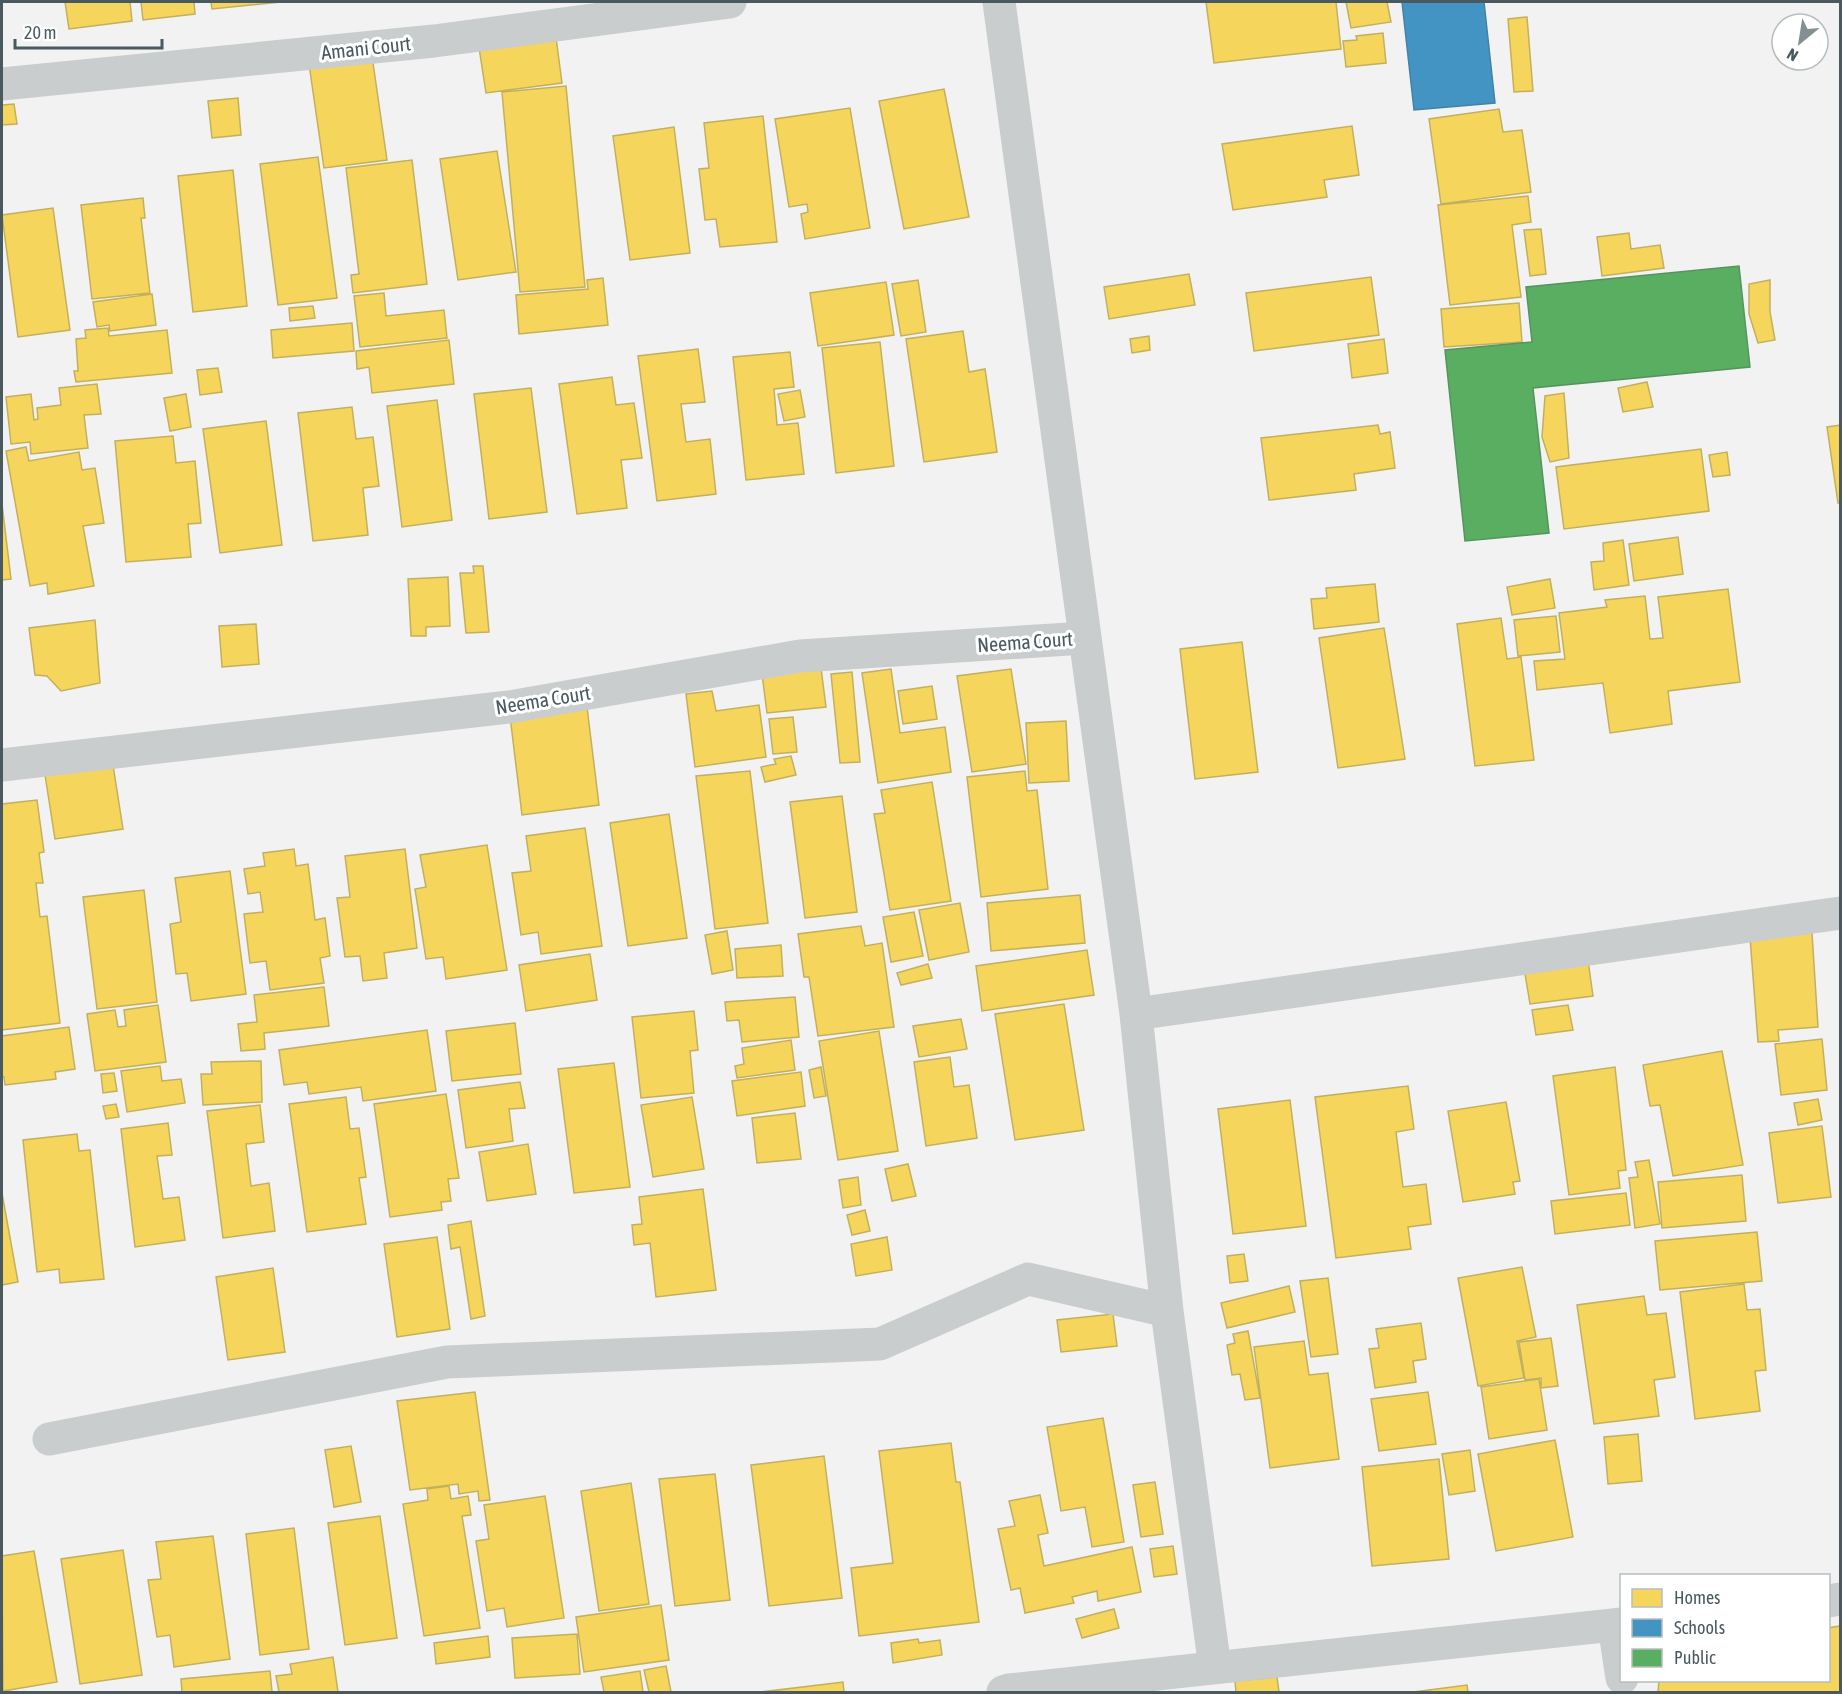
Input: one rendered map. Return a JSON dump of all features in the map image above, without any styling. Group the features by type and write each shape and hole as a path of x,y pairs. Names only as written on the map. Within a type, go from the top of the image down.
{"street":[{"name":"Amani Court","path":"2,84 434,41 730,2"},
{"path":"999,2 1136,1014 1167,1311 1215,1668"},
{"name":"Neema Court","path":"2,765 509,707 800,656 1085,638"},
{"path":"1136,1014 1840,913"},
{"path":"49,1439 447,1362 880,1344 1028,1279 1167,1311"},
{"path":"1003,1692 1009,1689 1618,1624 1620,1652"}],"building: Homes":[{"path":"65,2 130,2 132,21 69,29"},
{"path":"141,2 194,2 195,14 143,20"},
{"path":"211,2 281,2 212,9"},
{"path":"1206,2 1336,2 1341,49 1214,63"},
{"path":"1346,2 1387,2 1391,22 1351,28"},
{"path":"1527,17 1533,91 1514,92 1508,19"},
{"path":"555,30 562,83 486,93 478,41"},
{"path":"1383,33 1386,63 1346,67 1343,41 1357,40 1356,36"},
{"path":"372,56 387,160 324,168 309,64"},
{"path":"566,86 585,287 520,292 502,92"},
{"path":"944,89 969,217 904,229 879,101"},
{"path":"238,98 241,135 212,138 208,101"},
{"path":"14,104 17,124 2,125 2,105"},
{"path":"850,108 870,228 805,239 801,214 808,212 807,204 789,207 775,119"},
{"path":"1499,109 1503,132 1522,130 1531,192 1441,204 1429,119"},
{"path":"763,116 777,242 720,247 716,219 705,220 699,169 709,168 704,123"},
{"path":"1352,126 1359,175 1324,180 1327,197 1233,210 1222,144"},
{"path":"674,127 690,253 630,260 613,136"},
{"path":"497,151 516,272 458,280 440,159"},
{"path":"318,157 337,298 278,305 260,164"},
{"path":"412,160 427,284 353,293 351,275 359,274 346,168"},
{"path":"233,170 247,306 193,312 178,176"},
{"path":"1528,196 1531,222 1512,225 1521,297 1450,305 1438,205"},
{"path":"143,198 145,218 141,218 150,293 92,299 81,205"},
{"path":"53,208 70,330 18,337 2,215"},
{"path":"1541,229 1546,274 1530,276 1524,230"},
{"path":"1629,233 1631,249 1660,245 1664,268 1602,276 1597,237"},
{"path":"1189,274 1195,305 1109,319 1104,287"},
{"path":"1371,277 1379,335 1254,351 1246,293"},
{"path":"603,278 608,325 519,334 516,295 588,289 587,280"},
{"path":"918,280 926,332 901,336 892,284"},
{"path":"1770,280 1770,312 1775,340 1758,343 1749,314 1749,284"},
{"path":"886,282 894,335 818,346 810,293"},
{"path":"384,293 386,316 444,310 447,338 360,347 354,296"},
{"path":"152,294 156,325 110,331 109,325 97,327 93,302"},
{"path":"1519,303 1522,342 1444,347 1441,309"},
{"path":"313,306 315,318 290,321 289,308"},
{"path":"352,323 354,351 273,358 271,330"},
{"path":"108,328 109,336 167,330 172,373 76,382 74,371 78,371 76,339 86,338 85,330"},
{"path":"963,331 969,372 985,369 997,452 924,462 906,339"},
{"path":"1149,336 1150,350 1132,353 1130,339"},
{"path":"1384,339 1388,373 1352,378 1348,344"},
{"path":"449,340 454,384 372,393 369,367 357,369 356,351"},
{"path":"880,342 894,466 836,473 822,348"},
{"path":"698,349 705,402 681,404 686,442 710,439 716,494 657,501 638,356"},
{"path":"790,352 794,387 774,389 777,425 798,423 804,474 746,480 733,357"},
{"path":"218,368 222,392 200,395 197,370"},
{"path":"612,377 616,405 634,403 642,458 621,460 627,508 577,514 559,384"},
{"path":"1647,382 1653,407 1623,412 1618,388"},
{"path":"97,384 101,414 84,415 88,448 31,454 30,442 11,444 6,397 31,394 34,420 38,419 37,408 61,405 59,388"},
{"path":"531,388 547,512 489,519 474,394"},
{"path":"800,390 805,417 784,421 778,394"},
{"path":"1564,393 1569,458 1550,462 1542,437 1545,396"},
{"path":"186,394 191,427 170,431 164,398"},
{"path":"437,400 452,520 402,527 387,406"},
{"path":"352,407 356,439 373,437 379,486 363,488 368,535 313,541 298,413"},
{"path":"266,421 282,545 220,553 203,429"},
{"path":"1378,425 1380,434 1390,432 1395,468 1354,474 1356,490 1269,500 1261,438"},
{"path":"1840,425 1840,503 1838,503 1827,427"},
{"path":"173,436 176,463 195,461 201,523 188,524 191,557 126,562 115,441"},
{"path":"26,447 29,461 79,452 82,470 95,468 104,523 83,526 94,586 48,594 47,583 30,586 6,451"},
{"path":"1701,449 1709,511 1564,529 1556,467"},
{"path":"1727,452 1730,475 1713,477 1709,455"},
{"path":"2,504 11,579 2,580"},
{"path":"1678,537 1683,574 1634,581 1629,544"},
{"path":"1623,540 1629,585 1594,590 1591,562 1604,561 1603,543"},
{"path":"473,566 483,566 489,632 466,633 460,573 474,573"},
{"path":"448,577 450,626 426,627 426,636 411,636 408,579"},
{"path":"1550,579 1555,608 1512,615 1507,587"},
{"path":"1375,584 1379,622 1314,629 1311,599 1327,598 1326,588"},
{"path":"1728,589 1740,682 1668,691 1672,724 1610,733 1603,683 1537,690 1534,661 1565,659 1559,613 1607,607 1605,600 1645,596 1650,639 1663,638 1658,597"},
{"path":"1556,616 1560,652 1518,656 1514,620"},
{"path":"1501,618 1507,659 1521,657 1534,760 1475,766 1457,624"},
{"path":"95,620 100,683 61,691 47,676 35,675 29,628"},
{"path":"256,624 259,664 222,667 219,626"},
{"path":"1384,628 1405,759 1338,768 1319,638"},
{"path":"1242,642 1258,772 1195,779 1180,649"},
{"path":"821,668 826,707 767,713 762,674"},
{"path":"891,669 900,733 945,727 951,772 878,783 862,673"},
{"path":"1011,669 1026,764 972,772 957,676"},
{"path":"852,672 860,762 840,763 831,674"},
{"path":"932,686 937,719 903,724 898,691"},
{"path":"712,691 716,711 759,705 766,757 695,767 686,694"},
{"path":"587,707 599,805 522,815 510,716"},
{"path":"793,717 797,752 773,754 769,719"},
{"path":"1066,721 1069,781 1029,783 1026,723"},
{"path":"791,756 796,775 765,782 761,767 776,764 774,759"},
{"path":"113,765 123,829 55,839 45,775"},
{"path":"750,771 768,923 715,929 696,776"},
{"path":"1025,771 1027,791 1037,790 1048,889 981,897 967,777"},
{"path":"932,782 951,901 890,910 874,814 885,813 881,790"},
{"path":"842,796 857,912 805,918 790,802"},
{"path":"37,800 44,852 39,853 43,883 36,883 40,917 47,916 60,1023 2,1030 2,804"},
{"path":"669,814 687,938 628,946 610,823"},
{"path":"585,828 602,946 541,954 538,932 521,935 512,873 531,871 526,836"},
{"path":"487,845 507,970 446,979 443,957 426,959 415,889 426,887 420,855"},
{"path":"294,849 296,866 308,864 315,920 325,918 330,956 320,958 324,983 270,990 266,961 250,963 244,914 263,912 260,892 248,894 244,869 265,866 263,853"},
{"path":"405,849 417,948 384,953 387,978 363,981 360,956 345,957 337,898 350,897 345,856"},
{"path":"230,871 246,994 191,1001 187,973 176,974 170,924 181,922 175,878"},
{"path":"144,890 157,1002 97,1009 83,897"},
{"path":"1080,895 1085,943 991,951 987,903"},
{"path":"960,903 969,952 929,960 919,910"},
{"path":"914,912 923,956 891,962 883,917"},
{"path":"861,926 865,946 882,943 894,1027 818,1036 809,977 804,977 798,934"},
{"path":"727,931 733,970 712,974 705,935"},
{"path":"1812,933 1818,1027 1778,1030 1779,1041 1758,1042 1750,937"},
{"path":"781,945 783,976 737,978 735,949"},
{"path":"1087,950 1094,995 982,1011 976,966"},
{"path":"1587,953 1593,996 1530,1004 1523,962"},
{"path":"590,954 597,1000 526,1011 519,965"},
{"path":"928,964 932,978 901,985 897,973"},
{"path":"324,987 329,1026 264,1033 265,1049 241,1051 238,1024 257,1022 254,995"},
{"path":"795,997 799,1037 742,1042 739,1020 727,1021 725,1002"},
{"path":"1064,1004 1084,1130 1015,1140 995,1014"},
{"path":"158,1005 166,1062 95,1071 87,1014 115,1010 118,1027 126,1026 124,1010"},
{"path":"1568,1005 1573,1030 1536,1035 1532,1010"},
{"path":"694,1011 698,1050 690,1051 694,1093 641,1098 632,1017"},
{"path":"961,1019 967,1049 919,1057 913,1026"},
{"path":"515,1023 521,1074 452,1081 446,1031"},
{"path":"69,1027 75,1069 55,1072 56,1079 5,1085 4,1077 2,1077 2,1036"},
{"path":"427,1030 436,1091 363,1101 361,1087 309,1094 307,1082 284,1085 279,1050"},
{"path":"879,1031 898,1151 838,1160 819,1041"},
{"path":"1822,1039 1827,1090 1781,1095 1775,1044"},
{"path":"791,1040 795,1070 737,1078 735,1066 744,1064 742,1048"},
{"path":"1722,1051 1743,1165 1673,1176 1660,1105 1650,1106 1643,1065"},
{"path":"950,1057 954,1087 969,1085 977,1138 926,1146 914,1062"},
{"path":"261,1061 262,1102 203,1105 201,1074 212,1074 211,1062"},
{"path":"614,1063 630,1187 574,1193 558,1069"},
{"path":"160,1066 162,1081 181,1079 185,1103 127,1112 121,1071"},
{"path":"821,1067 826,1096 814,1098 809,1070"},
{"path":"1615,1067 1626,1170 1618,1171 1620,1188 1569,1195 1553,1076"},
{"path":"801,1072 805,1106 737,1116 732,1081"},
{"path":"114,1073 117,1091 103,1093 101,1074"},
{"path":"520,1082 525,1108 509,1109 513,1141 466,1148 458,1090"},
{"path":"1408,1086 1414,1129 1396,1132 1403,1187 1426,1184 1431,1224 1408,1227 1411,1249 1336,1258 1315,1097"},
{"path":"446,1094 459,1178 448,1179 451,1201 441,1202 442,1210 390,1217 374,1104"},
{"path":"346,1097 350,1129 359,1128 366,1177 359,1178 366,1224 307,1232 289,1104"},
{"path":"692,1097 704,1169 653,1177 641,1105"},
{"path":"1818,1099 1822,1120 1798,1125 1794,1103"},
{"path":"1290,1100 1306,1226 1233,1234 1218,1109"},
{"path":"1506,1102 1520,1181 1513,1182 1515,1194 1463,1202 1448,1111"},
{"path":"116,1104 119,1117 106,1119 103,1106"},
{"path":"260,1105 264,1142 246,1144 251,1186 269,1183 275,1231 223,1238 207,1111"},
{"path":"795,1113 801,1159 757,1163 752,1118"},
{"path":"168,1123 172,1155 157,1156 163,1199 179,1197 185,1240 135,1247 121,1129"},
{"path":"1822,1126 1831,1197 1778,1203 1769,1133"},
{"path":"77,1134 79,1151 90,1150 104,1279 60,1283 59,1269 37,1272 23,1140"},
{"path":"528,1144 536,1194 487,1201 479,1152"},
{"path":"1649,1160 1660,1224 1635,1228 1629,1178 1638,1177 1635,1162"},
{"path":"908,1164 916,1196 892,1201 885,1169"},
{"path":"1742,1175 1746,1221 1662,1228 1658,1182"},
{"path":"858,1177 861,1205 843,1208 839,1180"},
{"path":"703,1189 716,1290 656,1297 650,1243 634,1245 632,1225 642,1224 639,1197"},
{"path":"2,1193 18,1282 2,1285"},
{"path":"1626,1193 1630,1225 1555,1234 1551,1201"},
{"path":"865,1210 870,1231 852,1235 847,1215"},
{"path":"471,1221 485,1316 471,1319 460,1247 451,1249 448,1225"},
{"path":"1757,1232 1762,1281 1660,1290 1655,1241"},
{"path":"437,1237 450,1329 397,1337 384,1244"},
{"path":"887,1237 892,1270 856,1276 851,1244"},
{"path":"1244,1254 1248,1281 1230,1283 1227,1256"},
{"path":"1522,1267 1536,1337 1517,1341 1524,1378 1478,1386 1458,1278"},
{"path":"273,1268 285,1352 228,1360 216,1277"},
{"path":"1328,1278 1338,1354 1311,1357 1300,1281"},
{"path":"1744,1284 1747,1310 1760,1309 1766,1370 1755,1371 1760,1411 1695,1419 1680,1292"},
{"path":"1289,1286 1295,1312 1227,1328 1221,1303"},
{"path":"1644,1296 1647,1315 1666,1313 1675,1377 1654,1380 1659,1416 1594,1424 1577,1305"},
{"path":"1113,1314 1117,1346 1061,1352 1057,1320"},
{"path":"1421,1323 1426,1359 1413,1361 1416,1382 1375,1388 1369,1349 1379,1348 1376,1329"},
{"path":"1248,1331 1260,1398 1245,1400 1240,1374 1232,1375 1227,1345 1235,1343 1233,1334"},
{"path":"1551,1338 1558,1386 1541,1388 1541,1378 1525,1380 1519,1342"},
{"path":"1304,1341 1309,1375 1328,1373 1339,1459 1270,1468 1254,1347"},
{"path":"1539,1379 1547,1430 1489,1439 1481,1387"},
{"path":"475,1392 490,1500 479,1501 478,1491 459,1494 458,1484 410,1490 397,1401"},
{"path":"1428,1392 1436,1444 1379,1451 1371,1399"},
{"path":"1103,1418 1124,1542 1092,1547 1085,1507 1061,1511 1047,1427"},
{"path":"1638,1434 1642,1481 1608,1484 1604,1437"},
{"path":"1555,1440 1573,1537 1496,1551 1478,1454"},
{"path":"951,1443 956,1482 960,1482 979,1622 859,1636 851,1568 893,1563 879,1451"},
{"path":"351,1446 361,1502 334,1507 325,1450"},
{"path":"1470,1450 1475,1491 1449,1495 1442,1454"},
{"path":"824,1456 842,1598 769,1606 751,1465"},
{"path":"1439,1459 1449,1559 1372,1566 1362,1467"},
{"path":"715,1474 730,1600 675,1606 659,1479"},
{"path":"1155,1482 1163,1534 1141,1537 1133,1485"},
{"path":"631,1483 649,1604 599,1611 581,1491"},
{"path":"449,1486 451,1499 468,1496 471,1515 462,1516 480,1628 424,1636 403,1504 428,1500 427,1489"},
{"path":"1040,1495 1048,1533 1038,1535 1044,1566 1132,1547 1141,1592 1098,1601 1097,1591 1072,1597 1074,1603 1025,1613 1020,1588 1011,1590 998,1529 1015,1526 1009,1501"},
{"path":"545,1496 564,1618 507,1627 504,1608 487,1611 476,1541 489,1539 484,1505"},
{"path":"380,1516 397,1638 345,1645 328,1523"},
{"path":"294,1528 309,1649 260,1655 246,1534"},
{"path":"213,1536 230,1659 174,1667 170,1635 157,1637 148,1580 161,1579 156,1542"},
{"path":"1173,1546 1177,1574 1154,1577 1150,1549"},
{"path":"123,1550 142,1675 80,1684 61,1559"},
{"path":"34,1551 57,1682 3,1691 2,1556"},
{"path":"661,1605 669,1660 584,1672 576,1617"},
{"path":"1114,1609 1119,1628 1082,1638 1076,1619"},
{"path":"1840,1626 1840,1692 1658,1692 1659,1682 1830,1682 1830,1628"},
{"path":"577,1634 580,1674 515,1678 512,1638"},
{"path":"488,1636 490,1657 436,1664 434,1643"},
{"path":"918,1639 919,1643 940,1640 942,1655 893,1663 891,1643"},
{"path":"333,1657 338,1692 279,1692 276,1676 292,1674 290,1664"},
{"path":"666,1666 671,1692 649,1692 644,1670"},
{"path":"270,1671 272,1692 182,1692 181,1679"},
{"path":"640,1671 643,1692 604,1692 601,1677"},
{"path":"1277,1677 1279,1692 1236,1692 1235,1681"},
{"path":"843,1682 844,1692 761,1692"},
{"path":"1467,1685 1468,1692 1413,1692"}],"building: Schools":[{"path":"1402,2 1484,2 1495,103 1414,110"}],"building: Public":[{"path":"1739,266 1750,367 1533,388 1549,533 1465,541 1445,350 1532,342 1526,287"}]}
